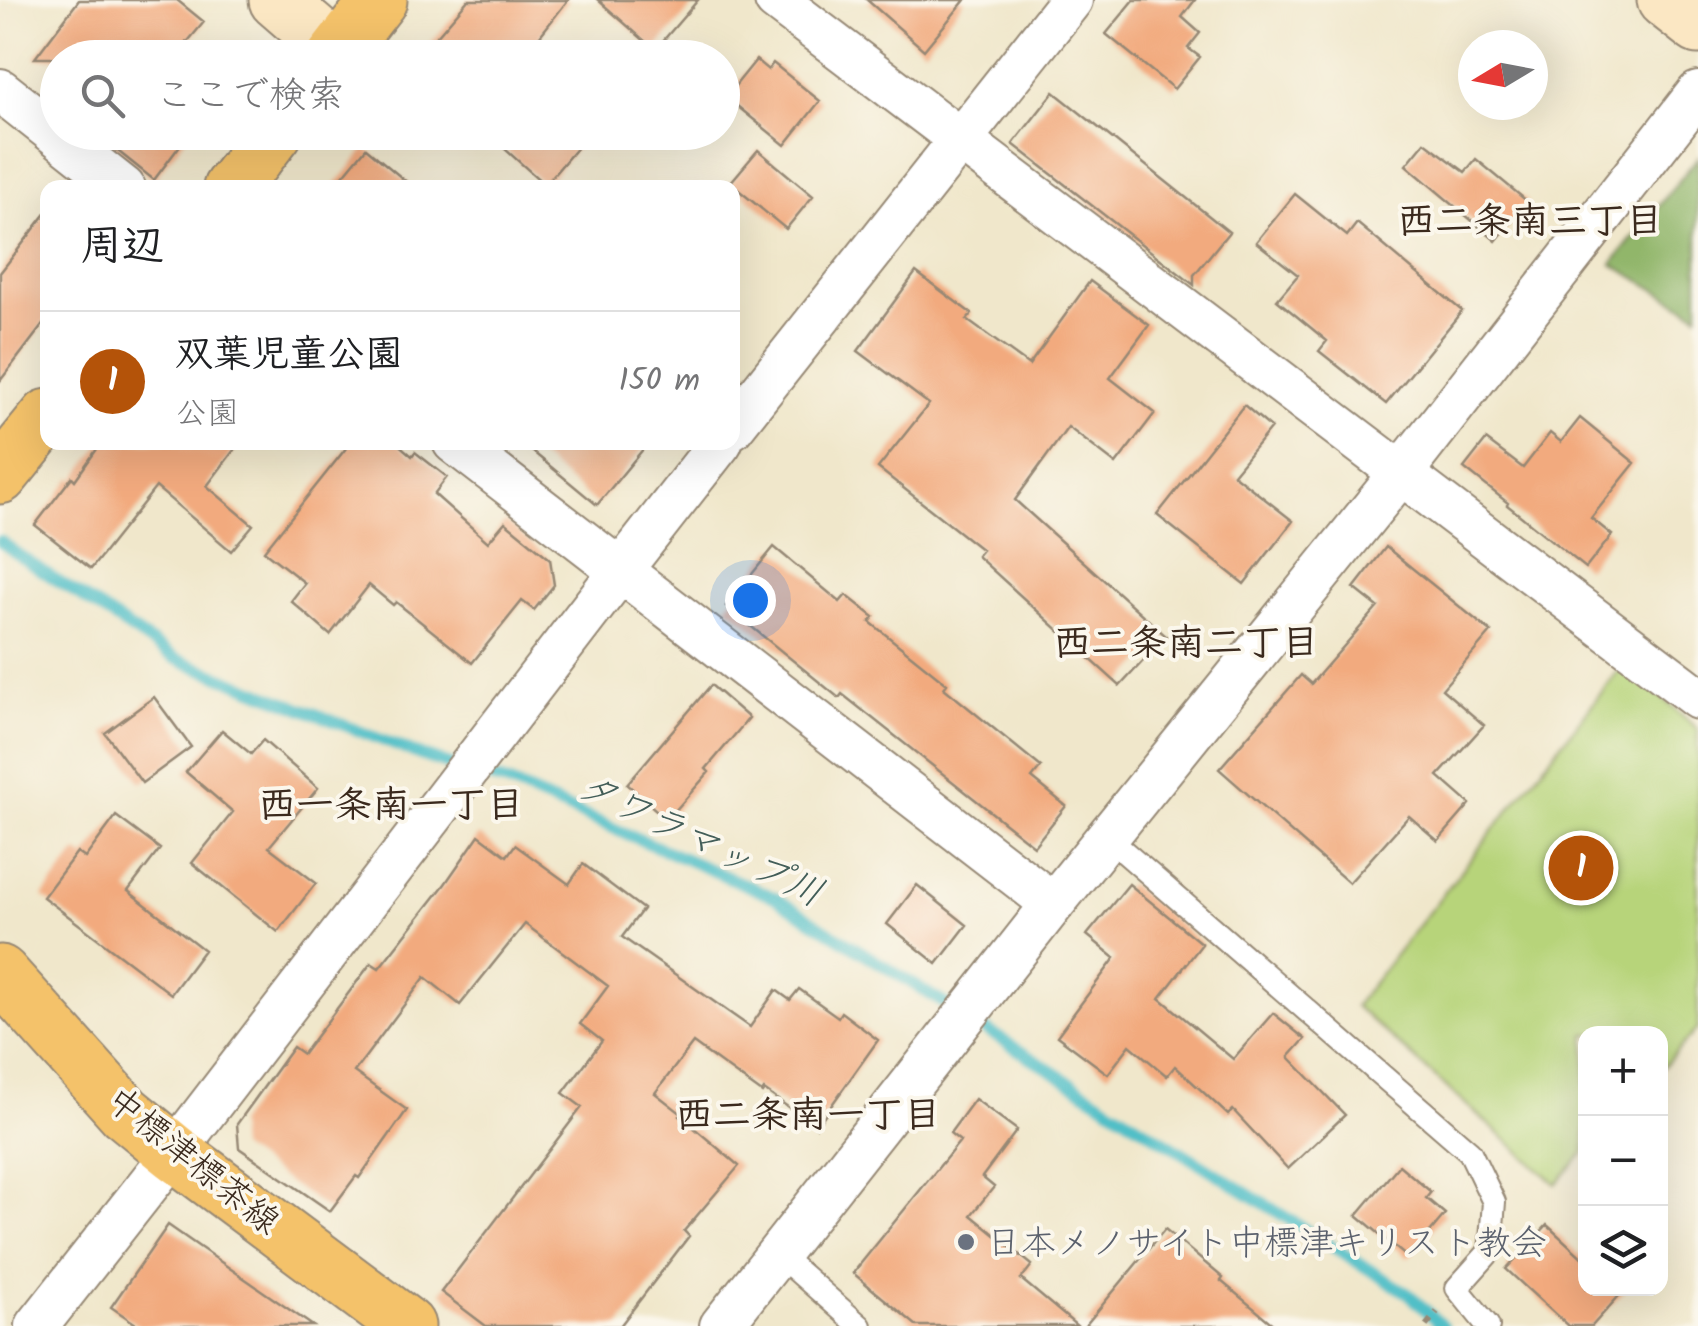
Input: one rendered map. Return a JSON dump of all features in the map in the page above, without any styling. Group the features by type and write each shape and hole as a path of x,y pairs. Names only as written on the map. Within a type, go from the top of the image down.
{"main road":[{"path":"348,40 379,0"},
{"path":"238,180 261,150"},
{"name":"中標津標茶線","path":"0,972 126,1112 407,1326"}],"street":[{"path":"276,0 320,40"},
{"path":"776,0 1698,698"},
{"path":"740,418 1071,0"},
{"path":"1665,0 1698,26"},
{"path":"0,90 40,122"},
{"path":"720,1326 1402,472 1698,93"},
{"path":"76,150 114,180"},
{"path":"464,450 1054,904"},
{"path":"37,1326 715,450"}],"lane":[{"path":"1107,837 1470,1152 1494,1202 1490,1251 1457,1288 1488,1326"},
{"path":"778,1254 860,1326"}],"green space":[{"path":"1698,157 1698,314 1612,264"},
{"path":"1624,664 1698,729 1698,1028 1668,1061 1668,1026 1578,1026 1578,1160 1556,1184 1355,1006"}],"building":[{"path":"79,0 177,0 204,22 189,40 49,40"},
{"path":"468,0 568,0 539,37 542,40 434,40"},
{"path":"598,0 698,0 664,40 644,40"},
{"path":"867,0 965,0 924,50"},
{"path":"1134,0 1195,0 1182,17 1200,33 1188,48 1200,57 1174,89 1106,34"},
{"path":"756,60 768,70 773,63 820,101 785,145 740,108 740,80"},
{"path":"1054,92 1229,232 1194,275 1194,285 1013,144"},
{"path":"1425,142 1465,172 1476,159 1528,202 1496,241 1406,165"},
{"path":"116,150 176,150 154,180"},
{"path":"368,150 404,180 340,180"},
{"path":"506,150 575,150 549,180 539,180"},
{"path":"758,150 813,196 786,229 740,191 740,180 733,180"},
{"path":"1295,194 1347,236 1357,223 1462,311 1386,404 1319,351 1327,341 1277,300 1298,275 1256,242"},
{"path":"40,221 40,328 0,381 0,273"},
{"path":"916,272 972,314 967,320 1029,365 1090,281 1149,325 1110,378 1155,413 1116,464 1068,427 1015,500 1166,636 1120,686 977,556 982,550 878,468 929,404 858,351"},
{"path":"1244,405 1271,428 1233,474 1293,521 1244,584 1157,515"},
{"path":"1580,418 1635,463 1591,518 1612,535 1586,568 1464,468 1486,440 1523,468 1550,433 1561,442"},
{"path":"96,450 234,450 207,486 253,525 231,551 156,487 91,569 35,525 72,477 75,480"},
{"path":"345,450 405,450 412,456 415,452 447,477 434,494 488,542 505,522 550,559 554,585 534,610 522,601 472,663 369,585 330,635 291,601 305,583 264,551"},
{"path":"531,450 642,450 597,505"},
{"path":"774,547 840,602 846,595 874,617 870,622 1041,767 1032,778 1066,806 1034,846 842,694 839,698 726,606"},
{"path":"1386,547 1491,632 1442,689 1484,725 1438,776 1470,804 1438,841 1409,816 1349,883 1219,769 1301,675 1311,684 1378,607 1354,588"},
{"path":"711,685 749,718 667,820 627,784"},
{"path":"154,697 191,747 142,783 105,733"},
{"path":"222,730 251,754 263,740 318,788 269,847 316,883 278,932 192,863 233,812 186,772"},
{"path":"116,816 160,849 128,891 204,950 171,994 43,897 77,852 85,858"},
{"path":"479,835 507,856 515,845 569,884 583,864 643,909 622,937 750,1027 776,990 790,1000 799,989 838,1017 841,1012 878,1040 816,1127 693,1043 655,1093 739,1166 684,1231 689,1236 620,1326 486,1326 441,1292 582,1107 563,1093 602,1041 580,1024 608,986 525,924 460,1005 425,977 354,1072 407,1110 359,1178 356,1176 330,1211 239,1148 237,1124 293,1047 303,1054 371,963 379,968"},
{"path":"1129,884 1202,944 1160,998 1233,1059 1273,1013 1305,1039 1289,1057 1345,1115 1288,1169 1233,1110 1228,1115 1175,1066 1167,1076 1130,1045 1108,1074 1057,1036 1115,958 1087,935"},
{"path":"917,885 967,925 937,964 887,924"},
{"path":"975,1099 1017,1130 982,1177 994,1187 971,1215 1032,1265 1021,1279 1077,1326 917,1326 853,1273 960,1141 950,1133"},
{"path":"1399,1165 1431,1192 1426,1198 1445,1214 1408,1258 1357,1215"},
{"path":"168,1225 313,1326 139,1326 111,1307"},
{"path":"1547,1225 1578,1254 1578,1296 1619,1296 1592,1326 1568,1326 1506,1269"},
{"path":"1165,1229 1223,1278 1221,1281 1275,1326 1085,1326"}],"waterway":[{"name":"タワラマップ川","path":"0,541 176,659 425,757 510,784 774,897 1410,1295 1442,1326"}],"place":[{"name":"双葉児童公園","path":"1581,868"},
{"name":"日本メノサイト中標津キリスト教会","path":"966,1242"}],"district":[{"name":"西二条南三丁目","path":"1530,220"},
{"name":"西二条南二丁目","path":"1186,642"},
{"name":"西一条南一丁目","path":"391,804"},
{"name":"西二条南一丁目","path":"808,1114"}]}
